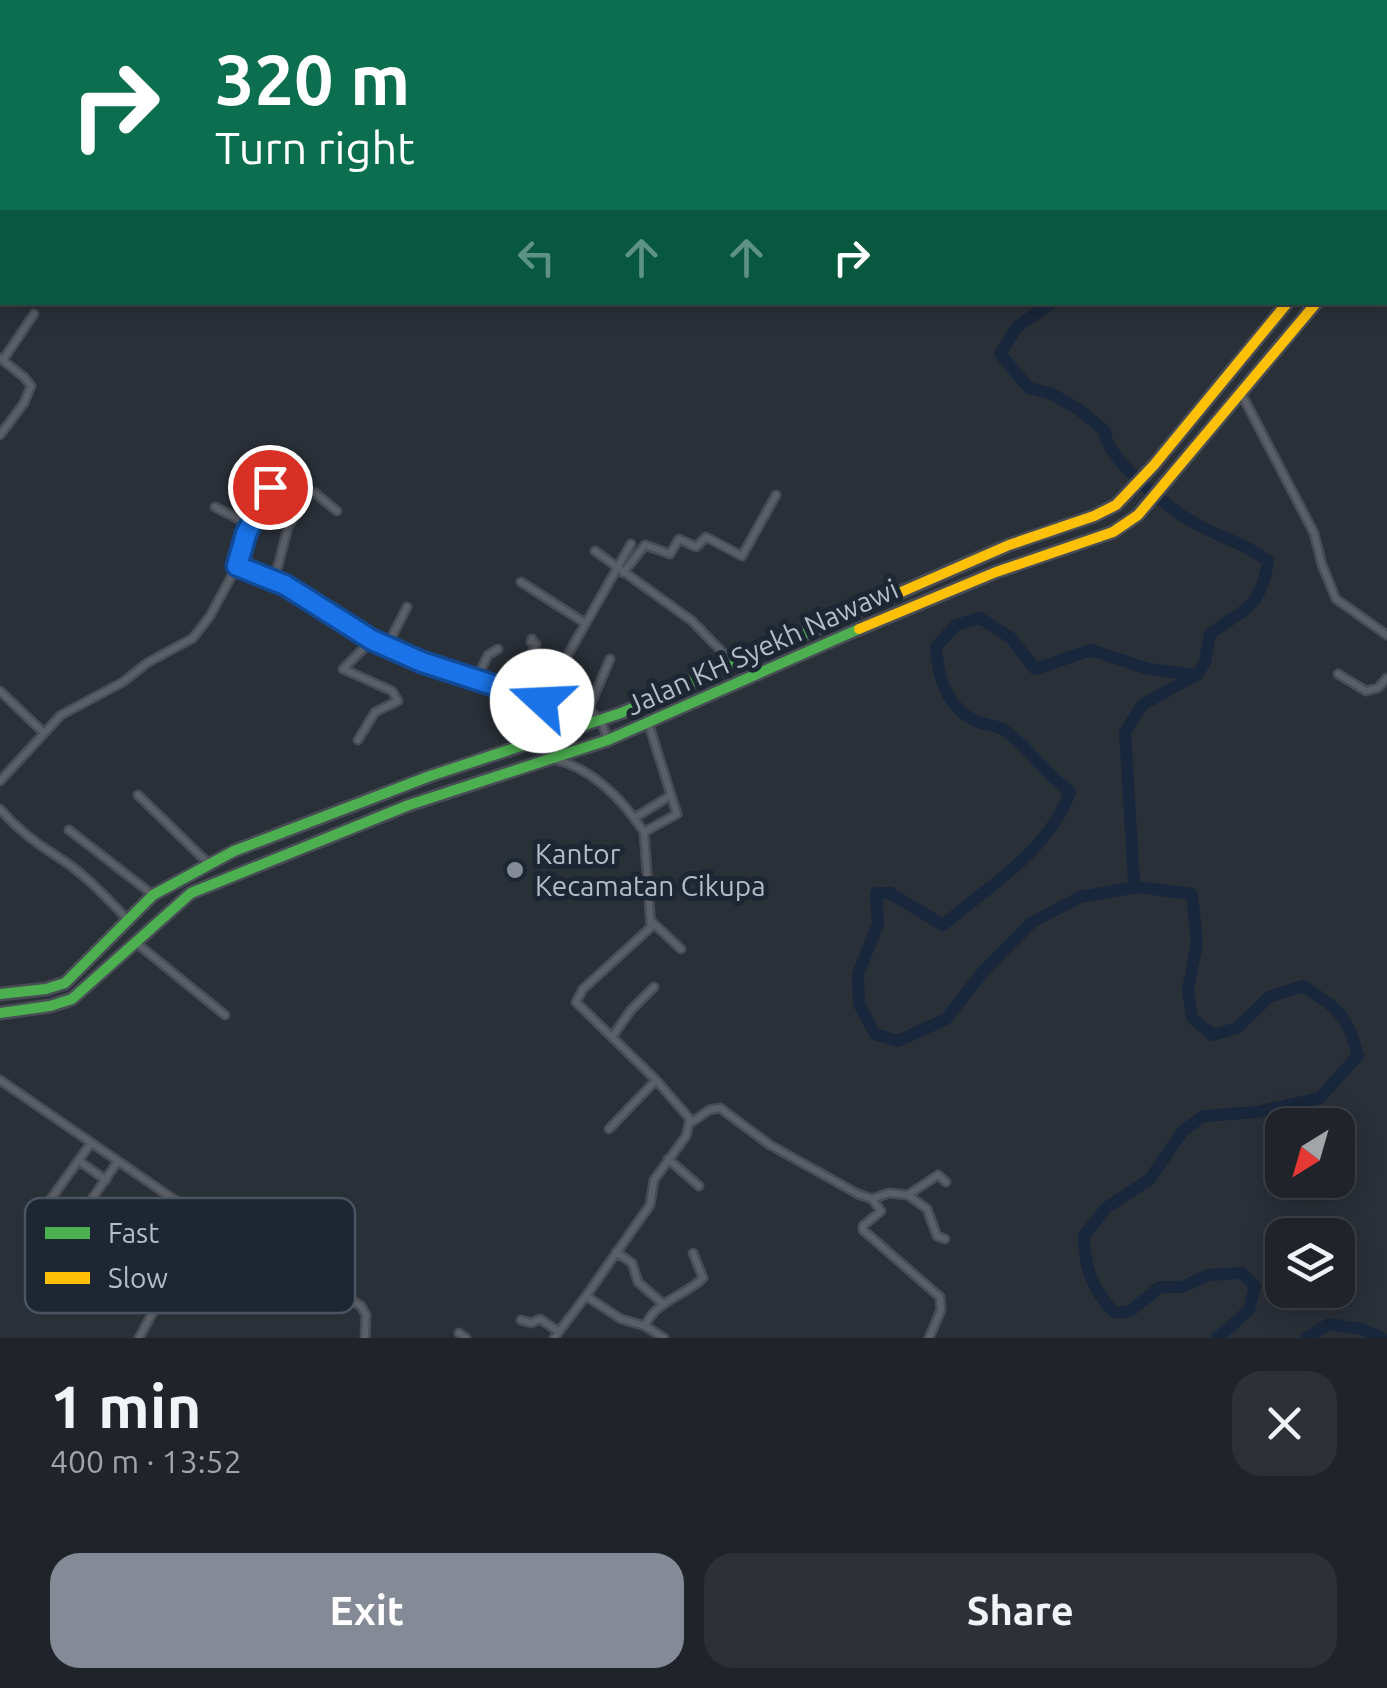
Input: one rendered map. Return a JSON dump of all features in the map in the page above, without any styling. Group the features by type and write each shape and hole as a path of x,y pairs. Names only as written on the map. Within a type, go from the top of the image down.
{"main road":[{"name":"Jalan KH Syekh Nawawi","path":"0,994 66,983 153,895 234,851 430,776 601,721 1009,545 1116,505 1154,466 1286,305"},
{"name":"Jalan KH Syekh Nawawi","path":"0,1013 72,999 191,893 409,805 608,740 796,655 996,572 1113,532 1148,504 1315,305"}],"street":[{"path":"0,435 24,403 31,386 1,359 34,314"},
{"path":"1242,395 1314,533 1336,599 1387,636"},
{"path":"1,778 76,704 123,682 147,663 193,638 210,616 237,566 250,526 270,487 244,473"},
{"path":"271,578 288,527 309,493 337,511"},
{"path":"542,701 584,622 620,571 645,545 670,554 679,540 696,548 706,536 742,556 776,495"},
{"path":"216,507 250,526"},
{"path":"620,571 630,544"},
{"path":"595,551 692,620 733,663"},
{"path":"237,566 271,578 372,640 450,672 542,701 572,700 601,721 608,740"},
{"path":"521,582 584,622"},
{"path":"388,646 408,607"},
{"path":"512,692 536,644 532,639"},
{"path":"358,740 375,712 398,701 392,691 343,670 372,640"},
{"path":"477,678 488,655 498,648"},
{"path":"588,708 610,659"},
{"path":"1338,674 1366,691 1381,686 1387,678"},
{"path":"0,691 44,732"},
{"path":"644,832 677,814 648,722"},
{"path":"552,758 569,762 592,776 644,832 652,922 647,932 577,995 579,1008 656,1080 690,1122"},
{"path":"138,795 209,864"},
{"path":"634,818 670,796"},
{"path":"0,809 39,847 55,854 95,886 128,920"},
{"path":"69,830 153,895"},
{"path":"652,922 681,949"},
{"path":"135,942 225,1016"},
{"path":"612,1037 654,987"},
{"path":"609,1129 656,1080"},
{"path":"1,1085 172,1198"},
{"path":"521,1320 531,1323 540,1319 557,1335 650,1205 651,1188 686,1136 690,1122 720,1108 770,1144 872,1199 881,1212 863,1230 940,1297 941,1310 929,1338"},
{"path":"52,1198 91,1143"},
{"path":"668,1159 699,1186"},
{"path":"93,1198 118,1161"},
{"path":"79,1162 106,1180"},
{"path":"908,1195 938,1175 946,1182"},
{"path":"872,1199 889,1194 908,1195 926,1208 937,1236 946,1239"},
{"path":"616,1252 632,1263 638,1282 662,1304"},
{"path":"647,1338 649,1316 703,1278 693,1253"},
{"path":"586,1296 620,1319 649,1328 664,1338"},
{"path":"355,1302 366,1315 365,1338"},
{"path":"139,1338 152,1313"}],"waterway":[{"path":"1048,305 1017,327 1000,354 1029,388 1050,393 1105,431 1108,442 1128,469 1173,509 1268,561 1265,577 1250,606 1210,634 1205,662 1197,675 1149,669 1091,650 1035,669 1011,638 980,618 956,625 936,647 942,680 957,708 976,721 1006,731 1070,792 1033,850 943,925 890,893 876,893 878,924 858,974 859,1004 875,1034 898,1041 946,1019 982,973 1031,923 1080,897 1137,887 1192,894 1197,943 1188,990 1192,1018 1213,1035 1237,1028 1269,997 1303,986 1333,1007 1350,1030 1358,1055 1320,1098 1257,1112 1203,1116 1182,1132 1150,1179 1106,1208 1084,1236 1091,1279 1116,1313 1130,1311 1160,1287 1182,1287 1209,1275 1242,1273 1255,1286 1249,1310 1217,1338"},
{"path":"1137,887 1125,732 1142,705 1194,676"},
{"path":"1306,1338 1329,1324 1362,1329 1382,1338"}],"traffic: fast":[{"path":"0,994 65,983 153,895 234,851 430,776 621,713 853,613"},
{"path":"0,1013 72,999 191,893 409,805 608,740 859,629"}],"traffic: slow":[{"path":"853,613 1009,545 1116,505 1154,465 1286,305"},
{"path":"859,629 996,572 1113,532 1138,515 1314,305"}],"place":[{"name":"Kantor Kecamatan Cikupa","path":"515,870"}],"route":[{"path":"270,487 246,534 237,566 285,585 372,640 422,662 542,701"}]}
